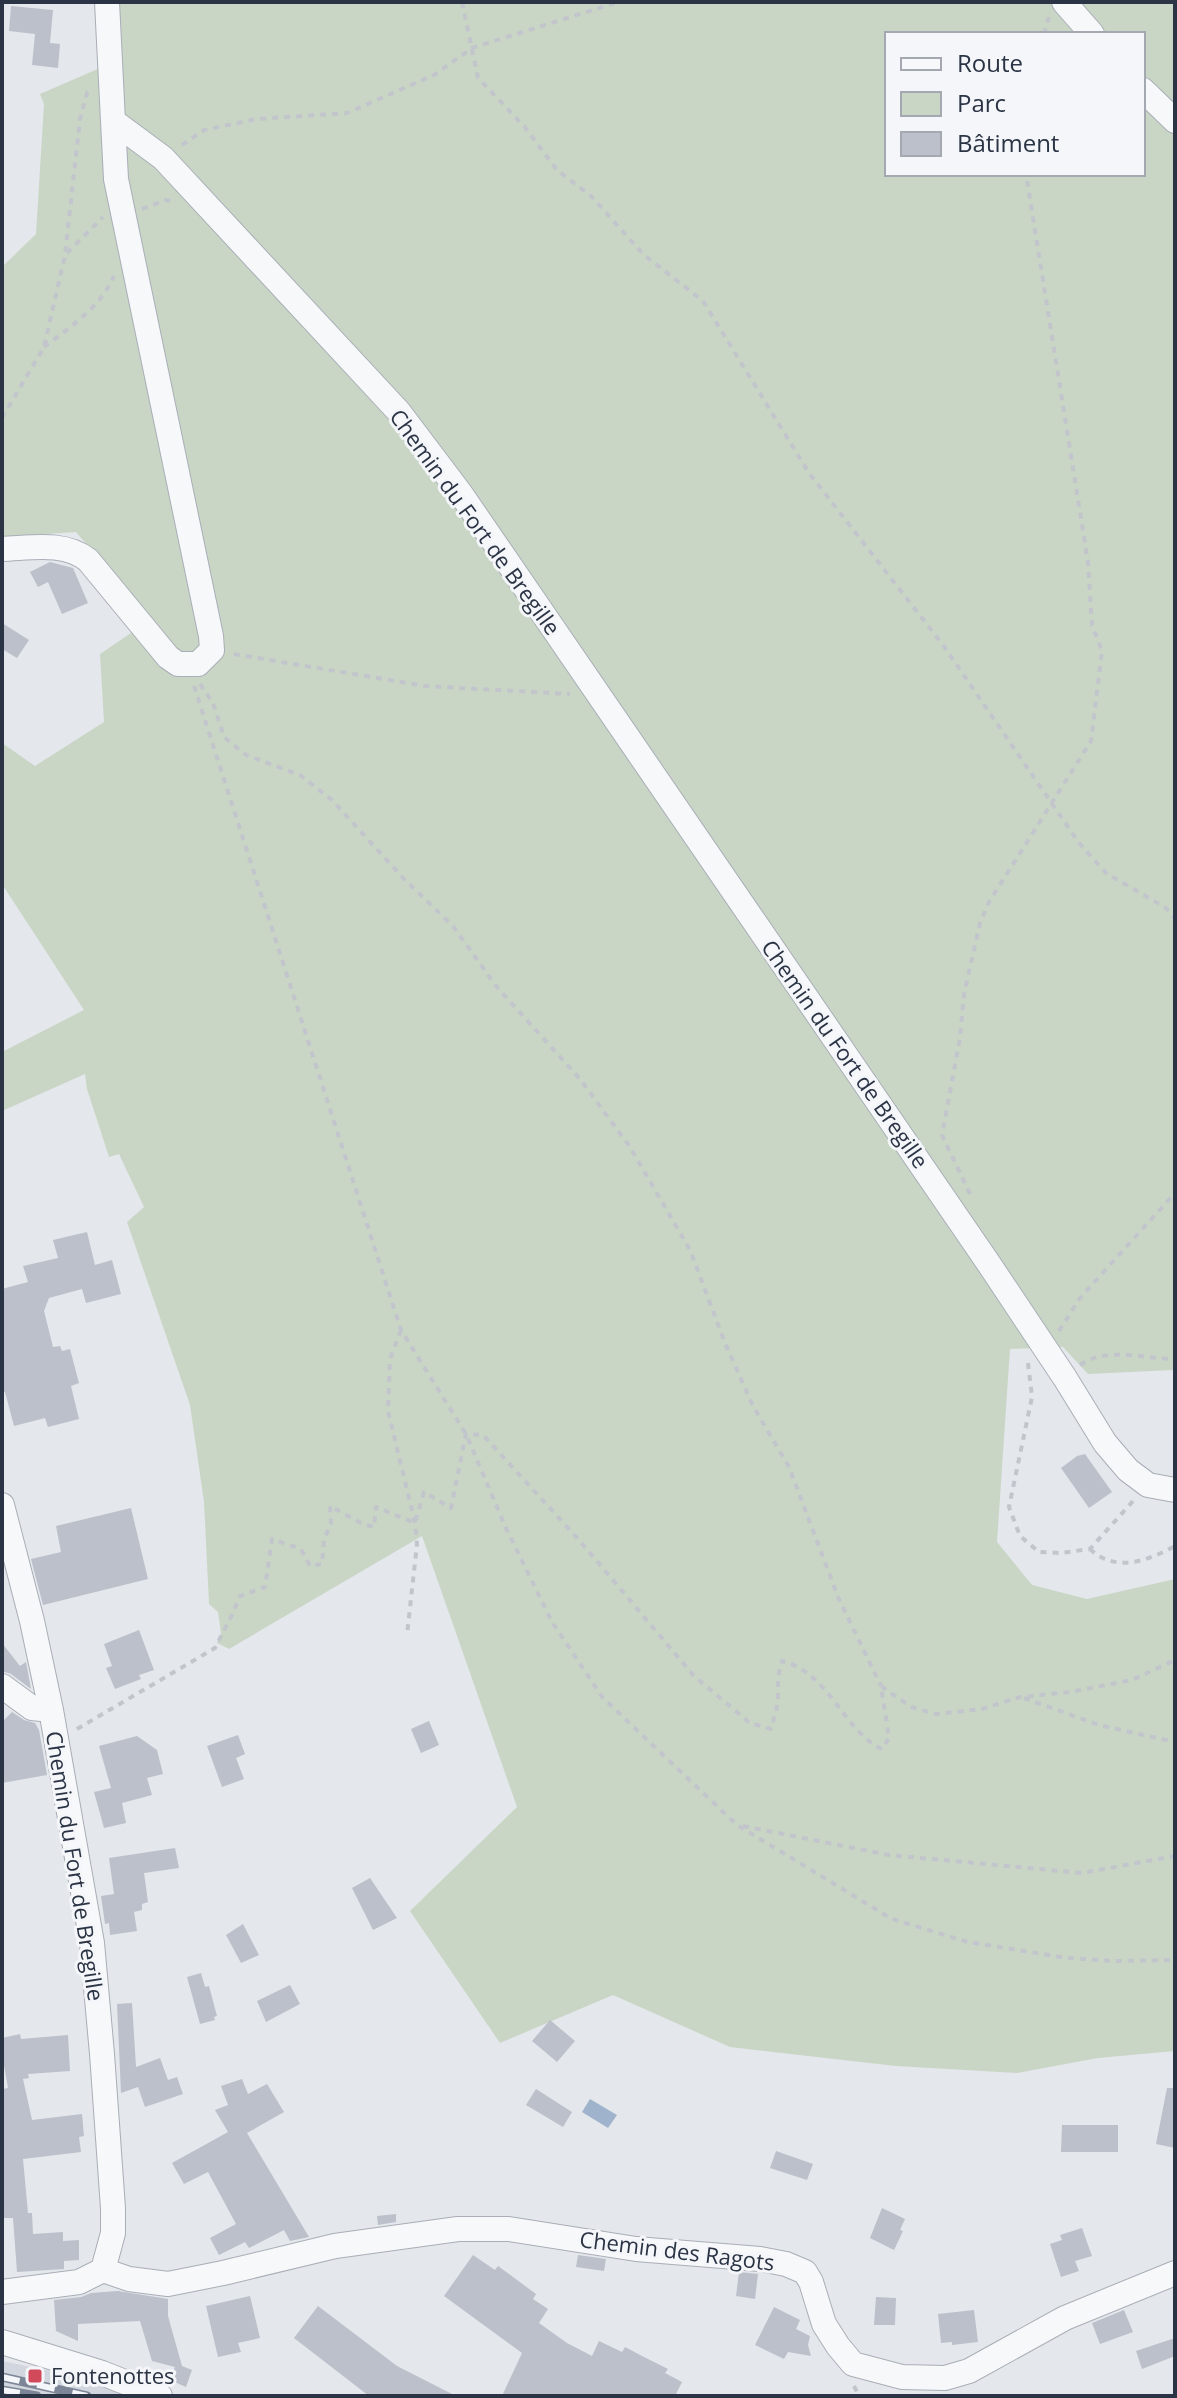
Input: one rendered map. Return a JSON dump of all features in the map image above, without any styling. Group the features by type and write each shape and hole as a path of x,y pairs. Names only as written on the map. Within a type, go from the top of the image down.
{"street":[{"path":"2,549 57,547 79,553 168,657 178,664 198,664 212,650 116,179 107,2"},
{"path":"1064,2 1090,32"},
{"path":"1145,92 1175,121"},
{"name":"Chemin du Fort de Bregille","path":"113,121 163,158 399,412 461,494 1047,1350 1105,1443 1128,1470 1148,1485"},
{"path":"1148,1485 1175,1490"},
{"name":"Chemin du Fort de Bregille","path":"2,1505 51,1710 92,1943 113,2233 103,2270"},
{"path":"2,1686 32,1708 51,1710"},
{"name":"Chemin des Ragots","path":"103,2270 129,2279 168,2284 335,2246 458,2229 509,2229 636,2249 760,2259 786,2264 805,2272 824,2324 853,2364 902,2377 945,2378 969,2371 1065,2318 1175,2273"},
{"path":"2,2292 79,2282 103,2270"},
{"path":"2,2342 102,2373 160,2396"}],"path":[{"path":"462,2 478,78 524,126 557,170 591,196 643,254 703,301 809,473 943,645 1079,843 1106,873 1166,908 1175,919"},
{"path":"163,158 204,130 257,119 347,113 434,75 472,48 618,2"},
{"path":"2,418 44,347 65,255 80,119 87,93 96,83 111,78"},
{"path":"975,1204 942,1135 960,1038 964,994 980,923 989,902 1091,741 1102,651 1092,625 1088,562 1026,176"},
{"path":"65,255 120,199"},
{"path":"128,240 134,220 142,209 166,200 177,201"},
{"path":"44,347 85,316 110,286 114,274"},
{"path":"212,650 425,686 569,694 603,704"},
{"path":"187,665 401,1330 466,1434 505,1526 552,1622 603,1698 737,1825 892,1919 968,1942 1067,1958 1175,1960"},
{"path":"187,665 213,703 224,737 246,755 300,775 332,800 404,879 453,926 496,986 580,1079 630,1147 690,1250 736,1368 753,1406 789,1467 838,1597 881,1686 889,1738 882,1749 868,1743 832,1697 798,1665 782,1661 778,1677 778,1703 771,1729 750,1723 694,1676 579,1540 483,1435 466,1434"},
{"path":"1047,1350 1080,1298 1175,1193"},
{"path":"401,1330 390,1359 388,1411 415,1523 417,1544 407,1635"},
{"path":"1022,1352 1028,1363 1032,1397 1009,1507 1020,1536 1039,1552 1090,1549 1148,1485"},
{"path":"1065,1378 1091,1357 1124,1354 1175,1359"},
{"path":"415,1523 424,1492 451,1508 466,1434"},
{"path":"67,1736 215,1648 240,1596 265,1587 272,1539 301,1549 310,1566 322,1564 324,1540 331,1523 330,1506 374,1527 376,1507 415,1523"},
{"path":"1090,1549 1099,1557 1116,1564 1152,1558 1175,1546"},
{"path":"881,1686 911,1707 936,1714 982,1709 1020,1697 1070,1692 1132,1680 1175,1660"},
{"path":"1020,1697 1099,1725 1175,1742"},
{"path":"737,1825 889,1855 1082,1873 1175,1856"}],"shaded area":[{"path":"2,2361 60,2373 139,2396 2,2396"}],"green space":[{"path":"111,2 1175,2 1175,1366 1173,1370 1088,1374 1063,1347 1010,1349 997,1542 1032,1585 1087,1599 1175,1579 1175,2051 1098,2058 1017,2073 896,2066 730,2047 613,1995 500,2043 410,1911 517,1807 422,1536 229,1649 217,1643 221,1633 218,1612 209,1604 204,1502 190,1405 127,1222 144,1207 119,1154 109,1157 85,1074 2,1111 2,1052 84,1010 2,884 2,743 35,766 104,722 100,654 131,633 147,615 76,532 2,537 2,267 36,234 44,104 40,94 100,68"}],"water":[{"path":"590,2099 617,2115 608,2128 582,2112"}],"building":[{"path":"11,6 53,10 50,43 60,44 58,68 32,65 35,34 9,31"},
{"path":"50,562 73,568 88,603 62,614 48,582 38,587 30,572"},
{"path":"2,623 29,640 17,658 2,649"},
{"path":"87,1232 95,1265 112,1260 121,1294 86,1303 82,1289 49,1298 44,1311 53,1347 60,1346 62,1351 70,1349 79,1383 71,1386 79,1419 48,1427 45,1418 14,1426 5,1392 2,1392 2,1289 28,1282 23,1266 58,1258 53,1240"},
{"path":"1085,1454 1112,1492 1089,1508 1061,1468"},
{"path":"131,1508 148,1579 43,1605 31,1559 61,1552 56,1526"},
{"path":"139,1630 154,1670 115,1689 106,1668 112,1666 104,1644"},
{"path":"2,1643 20,1666 26,1662 31,1689 2,1671"},
{"path":"12,1712 35,1723 39,1730 47,1775 2,1783 2,1722"},
{"path":"429,1721 439,1745 421,1753 411,1729"},
{"path":"238,1735 245,1754 236,1758 244,1779 222,1787 207,1746"},
{"path":"137,1736 157,1750 163,1774 147,1778 152,1795 122,1803 126,1823 104,1828 94,1792 111,1788 99,1746"},
{"path":"175,1848 179,1868 144,1873 148,1902 142,1904 142,1910 134,1912 137,1931 110,1935 101,1896 114,1894 109,1858"},
{"path":"370,1878 397,1918 373,1930 352,1888"},
{"path":"243,1924 259,1955 241,1963 226,1935"},
{"path":"201,1973 205,1987 209,1986 217,2016 215,2020 200,2024 187,1977"},
{"path":"290,1985 300,2004 266,2022 257,2001"},
{"path":"132,2003 136,2067 160,2058 168,2080 177,2077 183,2094 145,2107 138,2087 121,2093 117,2004"},
{"path":"550,2020 575,2041 557,2062 532,2041"},
{"path":"20,2034 21,2039 68,2035 70,2071 28,2074 29,2078 23,2079 32,2120 82,2114 84,2136 79,2137 81,2152 23,2159 33,2234 63,2232 63,2241 79,2240 79,2260 64,2261 64,2269 17,2272 13,2218 2,2218 2,2089 8,2088 2,2038"},
{"path":"242,2079 248,2094 267,2084 284,2112 247,2133 309,2237 290,2241 284,2230 249,2248 245,2242 219,2255 210,2238 236,2224 208,2172 184,2184 172,2163 228,2132 215,2110 228,2105 221,2086"},
{"path":"1167,2088 1175,2088 1175,2148 1156,2144"},
{"path":"536,2089 572,2112 563,2127 526,2105"},
{"path":"1062,2125 1118,2125 1118,2152 1061,2152"},
{"path":"776,2151 813,2164 807,2180 770,2168"},
{"path":"882,2208 905,2219 894,2250 870,2238"},
{"path":"396,2214 396,2222 378,2225 377,2216"},
{"path":"1082,2228 1092,2256 1075,2261 1079,2271 1061,2277 1050,2244 1062,2240 1060,2235"},
{"path":"473,2255 495,2270 498,2266 536,2294 533,2299 548,2309 539,2323 567,2343 592,2356 599,2341 622,2352 625,2347 668,2369 665,2373 682,2382 675,2396 502,2396 522,2353 444,2296"},
{"path":"578,2255 606,2259 604,2271 576,2267"},
{"path":"739,2272 758,2274 755,2299 736,2296"},
{"path":"118,2291 168,2299 168,2316 182,2366 192,2370 186,2387 170,2380 175,2367 152,2361 140,2321 78,2324 78,2341 56,2331 54,2300"},
{"path":"250,2296 260,2338 238,2343 241,2352 218,2357 206,2306"},
{"path":"876,2297 896,2298 895,2325 874,2325"},
{"path":"318,2306 397,2366 456,2396 369,2396 294,2338"},
{"path":"774,2307 800,2320 796,2329 810,2336 808,2345 811,2356 788,2352 784,2359 755,2345"},
{"path":"974,2310 978,2342 941,2343 938,2314"},
{"path":"1124,2310 1133,2332 1100,2344 1092,2323"},
{"path":"1175,2338 1175,2356 1142,2369 1136,2351"}],"railway":[{"path":"2,2377 87,2396"},
{"path":"2,2390 37,2396"}],"place":[{"name":"Fontenottes","path":"35,2376"}]}
